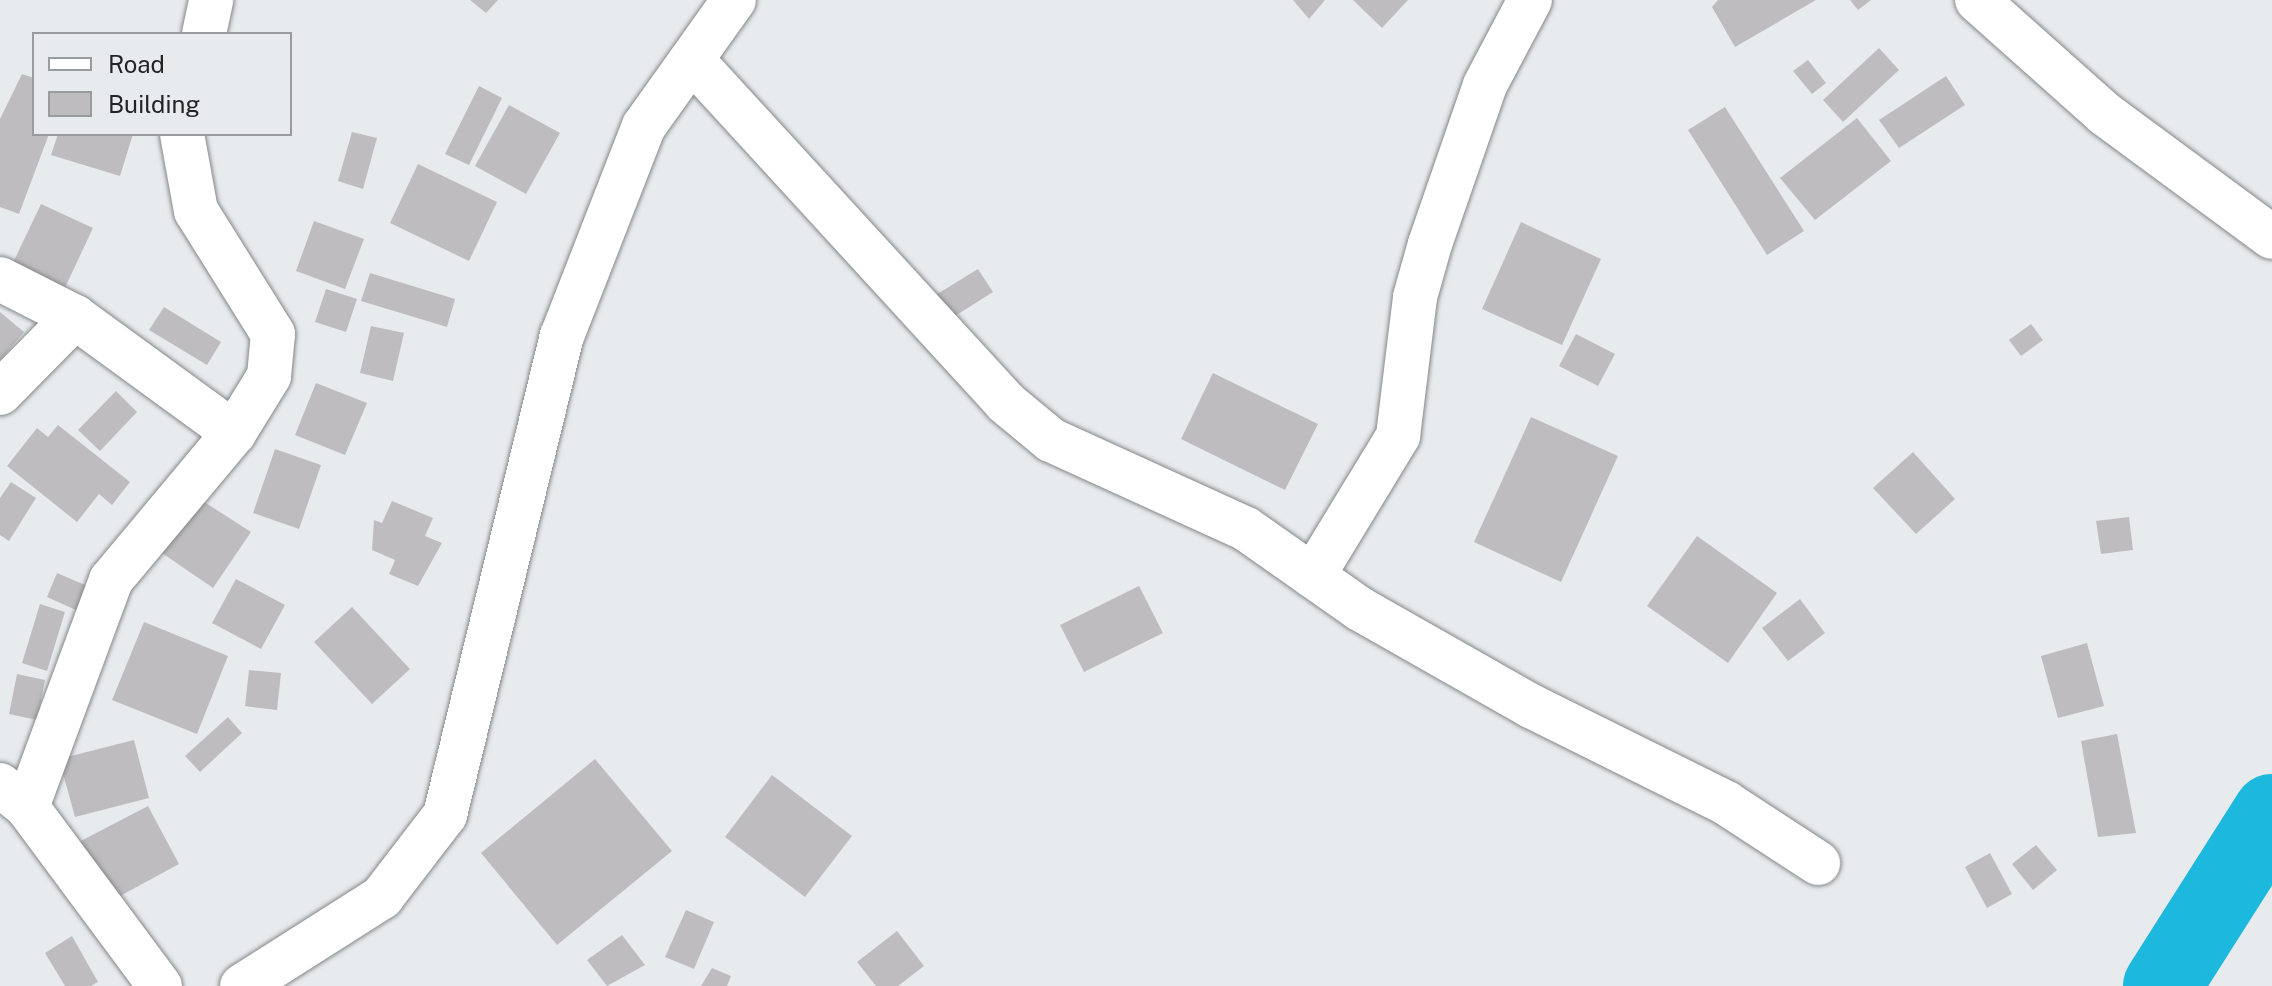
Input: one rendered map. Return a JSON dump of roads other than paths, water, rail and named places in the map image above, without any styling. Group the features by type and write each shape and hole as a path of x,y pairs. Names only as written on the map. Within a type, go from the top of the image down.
{"street":[{"path":"204,32 211,0"},
{"path":"242,986 382,897 445,815 562,336 644,126 734,0"},
{"path":"1313,576 1398,436 1415,297 1430,244 1485,85 1530,0"},
{"path":"1977,0 2105,114 2272,237"},
{"path":"693,61 1040,430 1246,529 1313,576 1531,706 1726,803 1818,863"},
{"path":"160,986 13,796 111,580 234,433 269,376 273,334 196,211 182,136"},
{"path":"0,279 75,317 234,433"},
{"path":"0,393 75,317"}],"waterway":[{"path":"2162,986 2272,813"}]}
